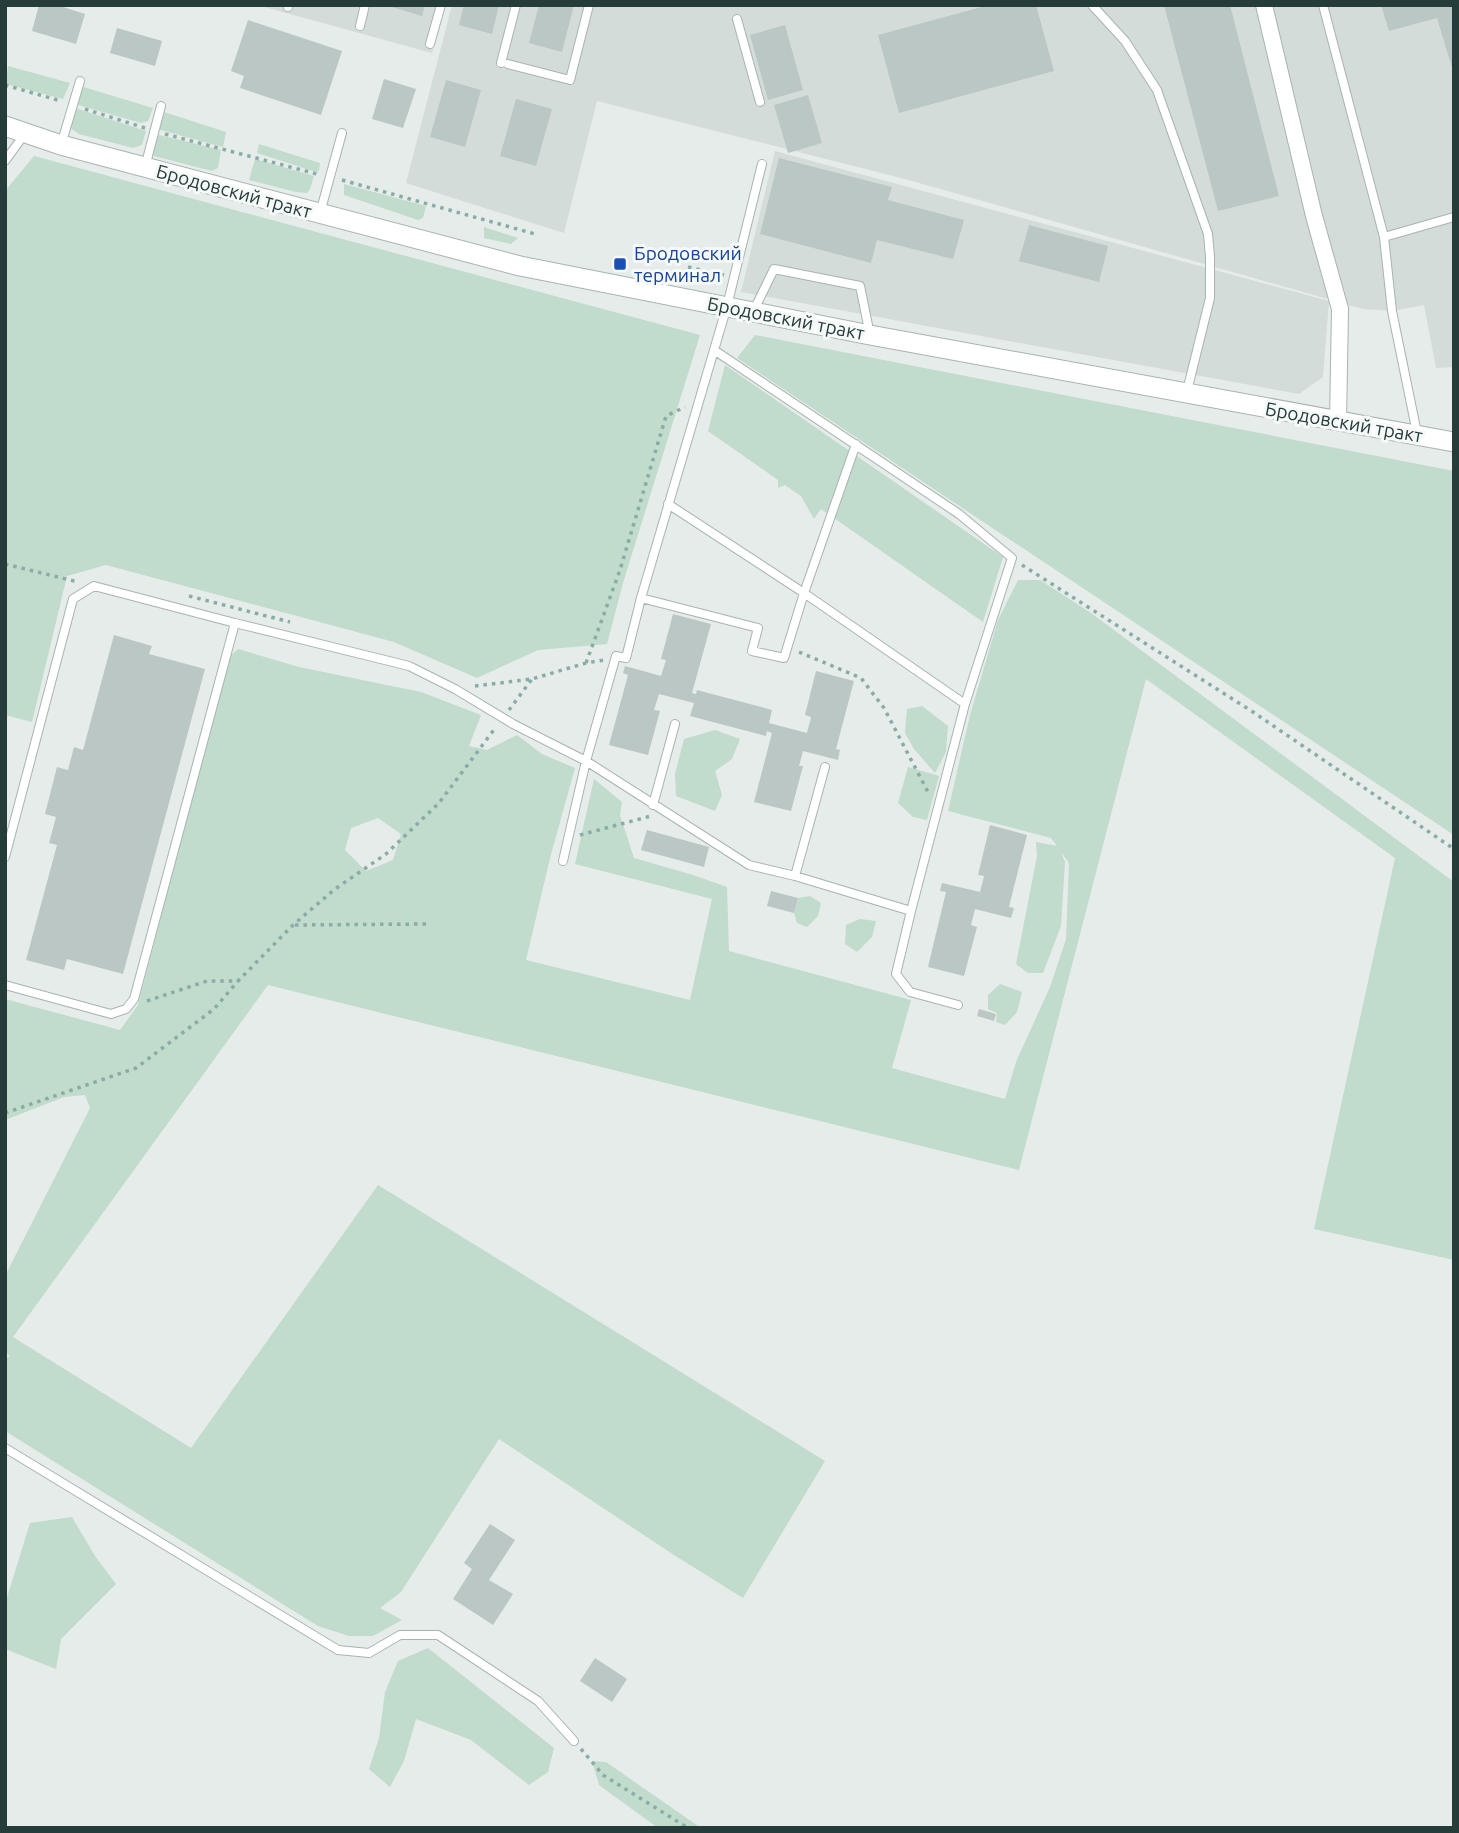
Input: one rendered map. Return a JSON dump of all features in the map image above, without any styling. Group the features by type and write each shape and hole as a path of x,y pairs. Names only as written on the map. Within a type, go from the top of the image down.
{"street":[{"path":"1264,5 1314,216 1340,309 1338,421"},
{"name":"Бродовский тракт","path":"5,126 61,145 520,265 870,335 1454,442"}],"lane":[{"path":"360,26 365,5"},
{"path":"430,44 441,5"},
{"path":"516,5 505,64 570,80 589,5"},
{"path":"1092,5 1125,41 1157,90 1208,234 1210,298 1187,394"},
{"path":"1322,5 1384,237 1392,311 1418,436"},
{"path":"737,19 760,102"},
{"path":"61,145 80,81"},
{"path":"145,167 161,106"},
{"path":"5,161 26,132"},
{"path":"320,214 342,133"},
{"path":"563,861 586,761 616,656 626,658 641,598 727,306 762,164"},
{"path":"1384,237 1454,217"},
{"path":"753,311 774,270 848,283 860,286 870,335"},
{"path":"714,350 959,514 1012,558 965,704 896,974 910,992 958,1005"},
{"path":"641,598 758,628 752,651 785,658 804,593 856,444"},
{"path":"668,504 804,593 965,704"},
{"path":"5,857 73,599 94,586 409,666 586,761 749,865 911,911"},
{"path":"5,985 111,1014 125,1009 134,999 235,623"},
{"path":"653,805 675,724"},
{"path":"795,876 825,767"},
{"path":"5,1448 338,1650 369,1653 400,1634 438,1635 538,1701 573,1741"}],"path":[{"path":"5,85 154,131 535,234"},
{"path":"586,663 620,570 666,416 699,400"},
{"path":"1012,558 1253,712 1454,849"},
{"path":"787,647 861,678 884,708 938,811"},
{"path":"455,689 532,679 616,656"},
{"path":"5,1113 136,1068 214,1009 293,925 335,888 386,854 439,803 532,679"},
{"path":"568,839 666,812"},
{"path":"293,925 428,924"},
{"path":"125,1009 207,981 238,981"},
{"path":"573,1741 603,1775 688,1828"}],"shaded area":[{"path":"257,5 445,5 432,53"},
{"path":"452,5 1454,5 1454,367 1436,368 1424,305 1392,311 1363,309 905,179 597,101 564,233 406,183"},
{"path":"775,151 1329,301 1323,377 1299,394 741,292"}],"green space":[{"path":"8,66 70,83 63,99 6,84"},
{"path":"80,86 153,108 148,121 141,123 75,104"},
{"path":"75,108 146,131 142,145 133,148 79,134 69,127"},
{"path":"161,111 226,132 223,147 157,129"},
{"path":"155,134 221,150 218,168 212,171 150,155"},
{"path":"259,144 320,163 319,171 257,153"},
{"path":"34,156 700,335 623,583 607,644 538,650 477,678 394,642 106,565 67,576 32,722 5,715 5,191"},
{"path":"255,159 314,176 310,189 307,193 296,192 249,180"},
{"path":"344,184 426,206 423,218 418,220 344,195"},
{"path":"484,227 518,238 511,244 484,238"},
{"path":"755,335 1454,471 1454,835 737,358"},
{"path":"725,365 1003,557 983,622 821,509 814,519 801,496 785,485 778,488 778,480 708,431"},
{"path":"1018,580 1040,580 1091,613 1454,882 1454,1260 1314,1229 1395,858 1146,679 1019,1170 268,985 13,1337 191,1448 378,1185 825,1461 743,1598 499,1439 401,1592 380,1608 402,1620 373,1636 349,1636 318,1626 5,1431 5,1359 10,1356 5,1351 5,1276 90,1108 85,1095 64,1097 5,1120 5,999 120,1030 138,1005 229,657 238,649 299,667 421,692 481,715 469,746 487,750 517,735 542,754 575,768 526,960 690,1000 712,899 575,864 594,779 622,802 620,815 634,858 727,887 729,951 911,1000 892,1068 1005,1099 1016,1062 1050,987 1066,939 1069,863 1061,852 1065,862 1061,926 1043,973 1028,973 1016,964 1037,856 1036,842 1057,846 1051,838 948,811 970,715 998,620","holes":["378,818 401,834 393,860 366,871 345,850 351,828"]},
{"path":"922,706 948,726 946,752 935,773 914,749 905,733 907,709"},
{"path":"715,730 740,739 732,759 715,771 722,795 715,811 676,796 675,774 684,739"},
{"path":"908,767 939,776 927,820 913,817 898,803"},
{"path":"810,896 821,903 818,916 807,927 797,923 794,913 798,898"},
{"path":"860,919 876,921 872,937 857,952 845,944 846,925"},
{"path":"1000,984 1022,992 1017,1012 1005,1025 996,1022 997,1013 988,1009 988,995"},
{"path":"72,1517 95,1556 116,1584 61,1639 56,1669 5,1649 5,1604 30,1523"},
{"path":"428,1648 554,1748 548,1772 529,1785 471,1740 416,1719 404,1761 390,1787 369,1769 379,1738 385,1692 398,1661"},
{"path":"592,1761 606,1762 701,1828 658,1828 599,1785"}],"building":[{"path":"39,5 57,5 85,14 76,44 32,31"},
{"path":"385,5 425,5 422,16"},
{"path":"464,5 499,5 492,34 459,25"},
{"path":"539,5 574,5 562,52 529,43"},
{"path":"989,5 1036,5 1054,71 899,113 878,35"},
{"path":"1164,5 1230,5 1279,196 1218,211"},
{"path":"1381,5 1454,5 1454,74 1437,18 1389,31"},
{"path":"248,20 342,51 321,115 240,88 244,76 231,71"},
{"path":"785,25 803,90 768,100 750,35"},
{"path":"117,28 162,41 155,66 110,53"},
{"path":"384,79 416,89 403,128 372,119"},
{"path":"446,80 481,90 465,147 430,137"},
{"path":"808,95 822,143 788,153 774,105"},
{"path":"516,99 552,109 536,166 500,156"},
{"path":"779,158 892,187 888,200 964,220 953,259 877,240 871,263 760,234"},
{"path":"1029,225 1108,246 1099,282 1019,261"},
{"path":"673,614 711,624 692,693 696,694 697,690 772,710 769,723 807,733 811,717 805,715 816,671 854,681 836,749 840,750 838,760 803,751 799,766 803,766 791,811 754,802 772,733 767,731 766,736 690,716 694,703 659,694 654,710 660,711 648,755 609,745 628,675 623,673 625,666 661,676 666,660 661,659"},
{"path":"114,635 152,646 149,654 205,669 123,974 67,959 64,970 26,960 57,845 49,843 56,817 45,814 57,767 68,770 74,747 83,750"},
{"path":"990,825 1027,835 1009,907 1014,908 1011,918 975,909 971,925 977,927 964,976 928,967 946,892 940,891 942,883 980,892 984,876 978,875"},
{"path":"647,830 709,847 704,867 641,850"},
{"path":"771,891 798,898 794,913 767,906"},
{"path":"979,1009 996,1014 994,1021 977,1016"},
{"path":"490,1524 515,1540 489,1580 513,1594 493,1625 453,1599 472,1569 464,1563"},
{"path":"595,1658 627,1679 612,1702 580,1681"}],"place":[{"name":"Бродовский терминал","path":"620,264"}]}
